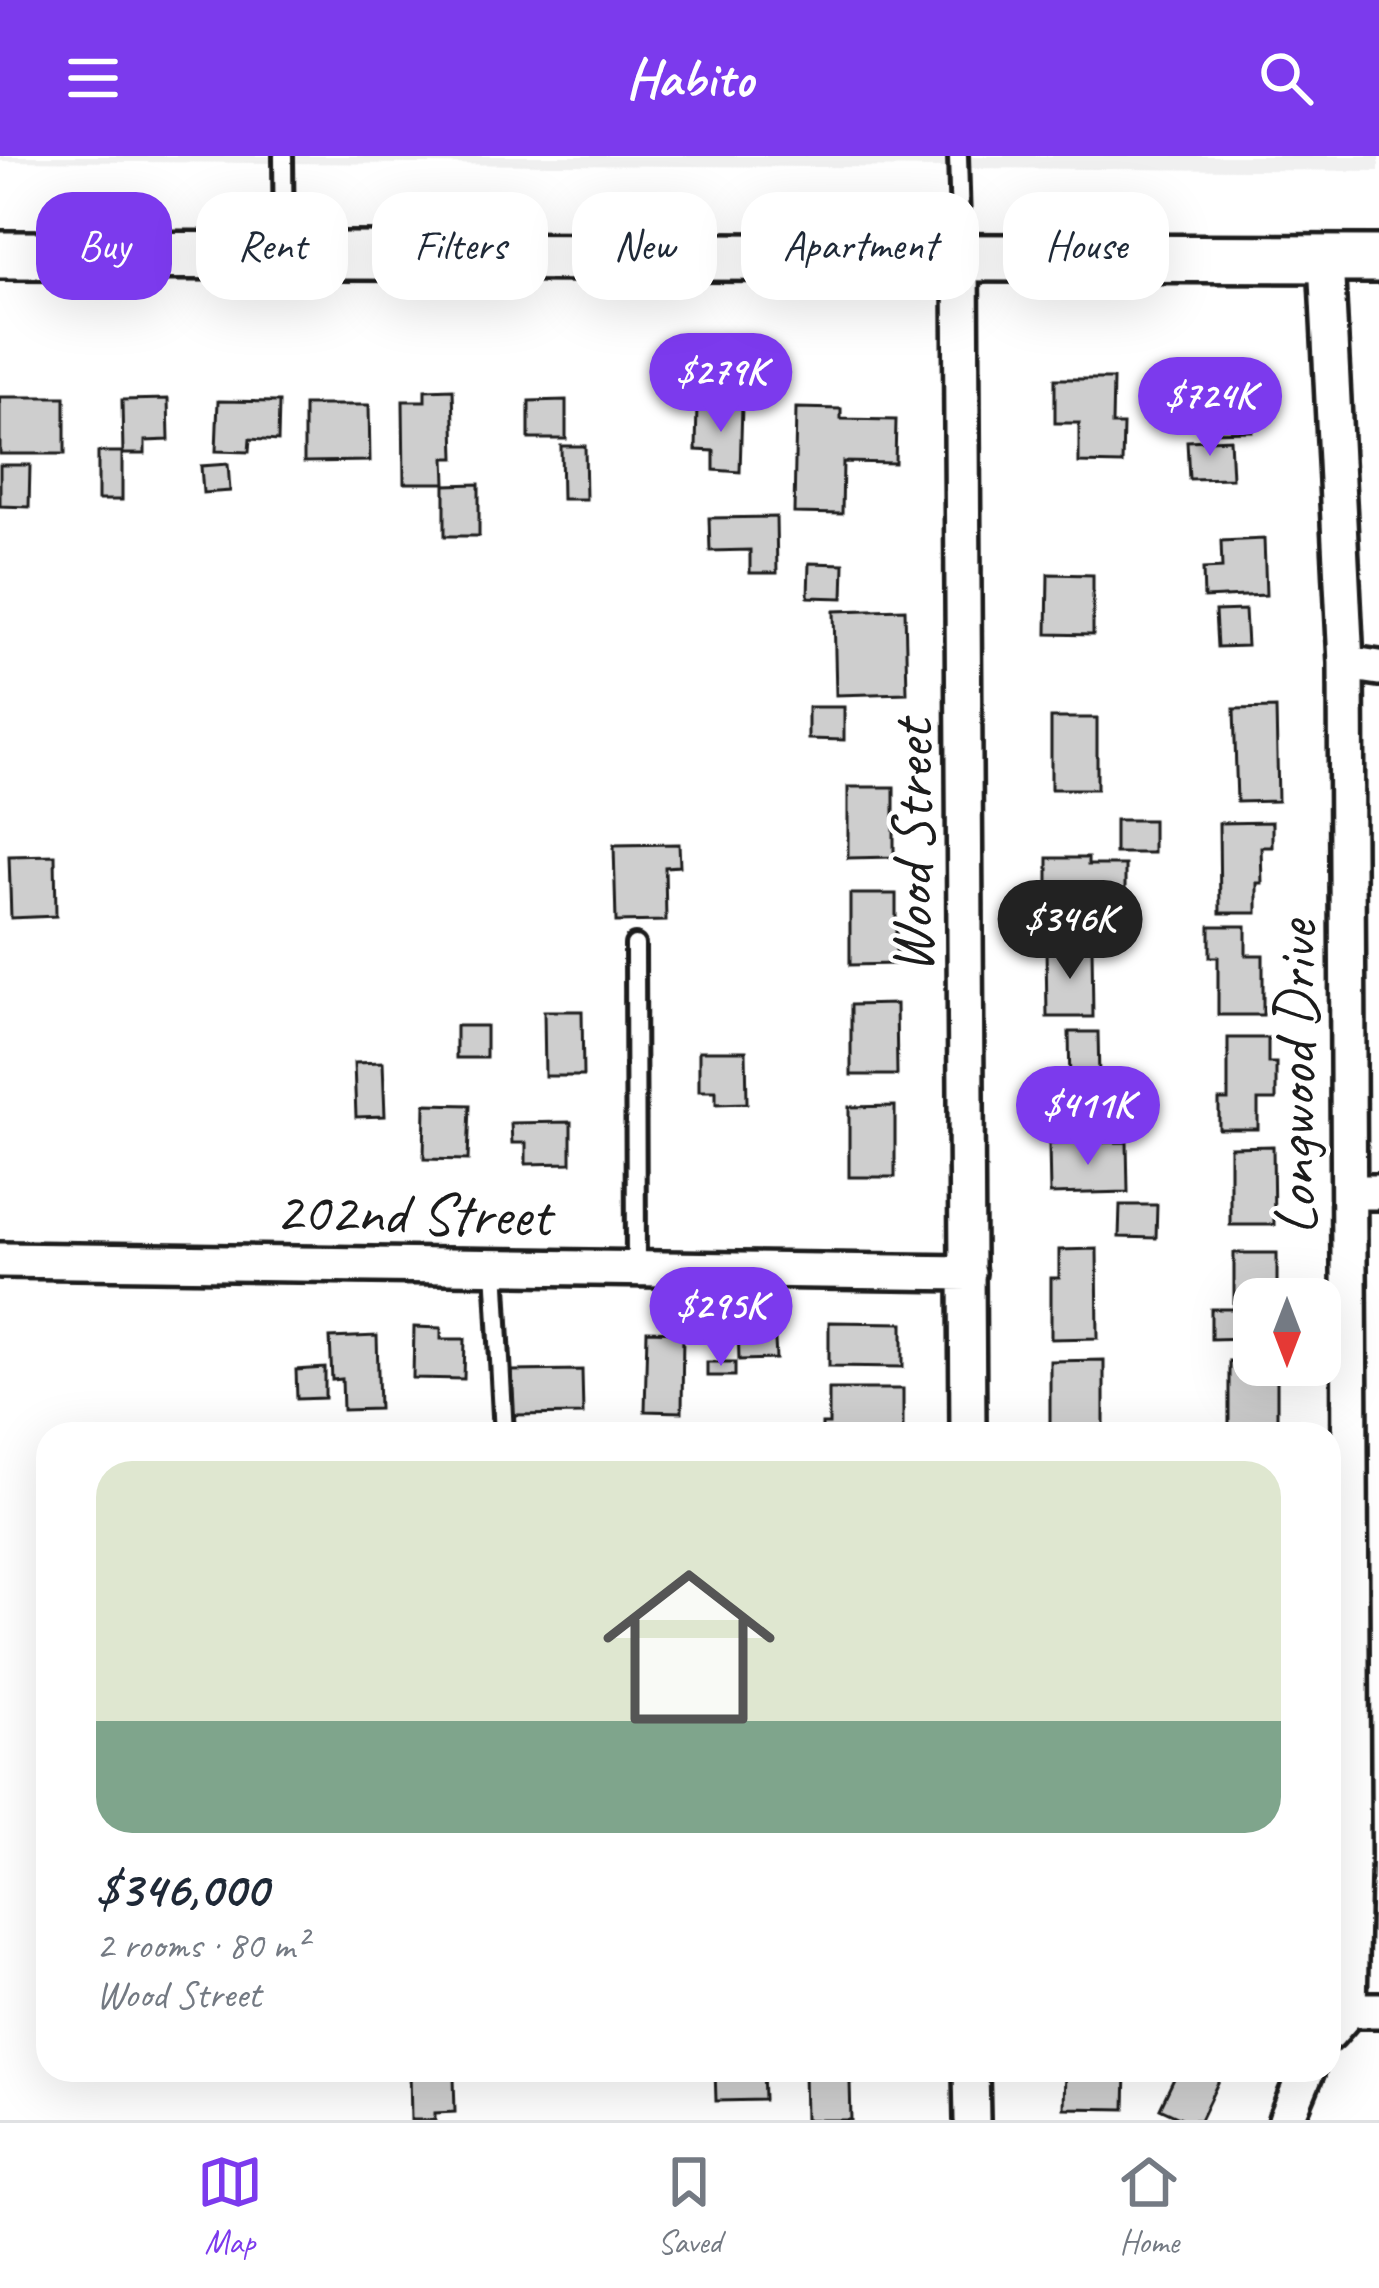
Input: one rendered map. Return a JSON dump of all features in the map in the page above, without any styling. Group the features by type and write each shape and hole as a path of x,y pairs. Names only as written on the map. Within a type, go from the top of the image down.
{"street":[{"path":"0,254 196,255"},
{"path":"348,256 741,258"},
{"path":"979,259 1379,260"},
{"name":"Longwood Drive","path":"1326,260 1363,666 1365,1565 1352,2018"},
{"name":"Wood Street","path":"961,300 968,1422"},
{"name":"202nd Street","path":"0,1260 968,1273"},
{"path":"971,2082 971,2120"},
{"path":"1286,2120 1302,2082"}],"lane":[{"path":"283,156 283,192"},
{"path":"958,156 959,192"},
{"path":"635,945 636,1269"},
{"path":"495,1267 504,1422"}],"shaded area":[{"path":"0,156 1379,156 1379,171 0,161"}],"building":[{"path":"1250,373 1252,431 1208,432 1207,395 1187,396 1186,374"},
{"path":"1055,379 1113,379 1112,425 1123,425 1122,464 1079,463 1079,423 1055,423"},
{"path":"453,389 455,458 445,458 446,483 404,483 403,401 425,401 425,390"},
{"path":"0,397 65,397 65,454 0,454"},
{"path":"168,399 169,440 145,441 145,454 123,454 122,400"},
{"path":"566,400 566,439 529,439 529,401"},
{"path":"218,401 279,402 278,441 250,439 249,452 216,451"},
{"path":"304,405 369,405 370,461 304,462"},
{"path":"697,405 742,406 740,472 714,470 714,451 696,450"},
{"path":"796,408 841,409 841,419 896,420 895,463 843,462 842,514 794,513"},
{"path":"1230,439 1232,478 1189,479 1187,441"},
{"path":"561,446 585,446 586,499 562,499"},
{"path":"98,452 122,452 122,500 98,500"},
{"path":"228,464 230,491 203,493 201,466"},
{"path":"0,465 30,465 29,507 0,506"},
{"path":"479,484 479,536 445,536 445,485"},
{"path":"776,517 777,573 750,573 750,550 710,551 709,518"},
{"path":"1264,539 1266,595 1204,598 1203,569 1222,568 1221,541"},
{"path":"809,563 844,564 843,598 808,597"},
{"path":"1048,574 1093,575 1093,635 1047,634"},
{"path":"905,609 907,693 836,695 834,611"},
{"path":"1245,610 1247,646 1217,647 1215,611"},
{"path":"808,707 844,707 844,740 808,739"},
{"path":"1276,708 1278,801 1237,802 1234,709"},
{"path":"1051,718 1097,718 1097,789 1051,789"},
{"path":"848,787 894,787 894,857 848,858"},
{"path":"1115,820 1153,820 1153,853 1115,853"},
{"path":"1272,822 1272,847 1261,847 1257,913 1220,913 1219,823"},
{"path":"679,844 680,866 665,867 666,921 616,922 614,845"},
{"path":"55,855 56,916 11,918 9,856"},
{"path":"1048,858 1088,858 1088,865 1125,865 1125,908 1048,914"},
{"path":"850,894 896,894 896,964 850,965"},
{"path":"1210,926 1246,926 1246,955 1263,955 1263,1015 1218,1015 1218,957 1210,957"},
{"path":"1046,946 1092,946 1093,1017 1047,1017"},
{"path":"896,1004 897,1075 851,1075 851,1005"},
{"path":"544,1011 582,1011 583,1076 545,1076"},
{"path":"456,1026 486,1026 486,1058 456,1058"},
{"path":"1069,1032 1098,1032 1100,1124 1050,1125 1049,1088 1070,1087"},
{"path":"1228,1038 1268,1038 1268,1063 1276,1063 1276,1100 1258,1100 1258,1129 1219,1129 1219,1100 1228,1100"},
{"path":"699,1051 746,1051 747,1103 716,1104 716,1091 699,1091"},
{"path":"383,1062 385,1116 356,1117 354,1063"},
{"path":"425,1104 470,1105 468,1160 424,1159"},
{"path":"895,1106 895,1177 849,1177 849,1107"},
{"path":"571,1122 571,1163 526,1164 526,1143 512,1143 511,1123"},
{"path":"1127,1142 1128,1192 1050,1194 1049,1143"},
{"path":"1273,1146 1274,1225 1230,1225 1230,1147"},
{"path":"1120,1205 1157,1205 1156,1238 1119,1237"},
{"path":"1097,1249 1098,1338 1051,1339 1051,1278 1059,1278 1059,1250"},
{"path":"1234,1253 1277,1253 1277,1278 1234,1278"},
{"path":"1211,1309 1233,1309 1233,1338 1211,1339"},
{"path":"829,1322 903,1323 903,1367 829,1366"},
{"path":"774,1323 776,1359 739,1360 738,1324"},
{"path":"414,1327 441,1328 441,1339 465,1339 464,1379 413,1378"},
{"path":"647,1331 683,1332 682,1412 645,1411"},
{"path":"377,1336 379,1409 343,1410 342,1379 332,1380 330,1338"},
{"path":"1104,1360 1104,1422 1050,1422 1050,1361"},
{"path":"1229,1361 1233,1361 1233,1386 1277,1386 1277,1422 1229,1422"},
{"path":"707,1362 735,1362 735,1376 707,1376"},
{"path":"325,1368 325,1398 297,1399 296,1370"},
{"path":"582,1370 583,1414 513,1415 512,1371"},
{"path":"829,1389 903,1389 903,1422 829,1422"},
{"path":"410,2082 454,2082 455,2112 435,2113 435,2120 411,2120"},
{"path":"715,2082 763,2082 764,2100 716,2101"},
{"path":"804,2082 850,2082 851,2120 805,2120"},
{"path":"1065,2082 1126,2082 1125,2109 1064,2108"},
{"path":"1172,2082 1218,2082 1200,2120 1186,2120 1160,2108"}]}
